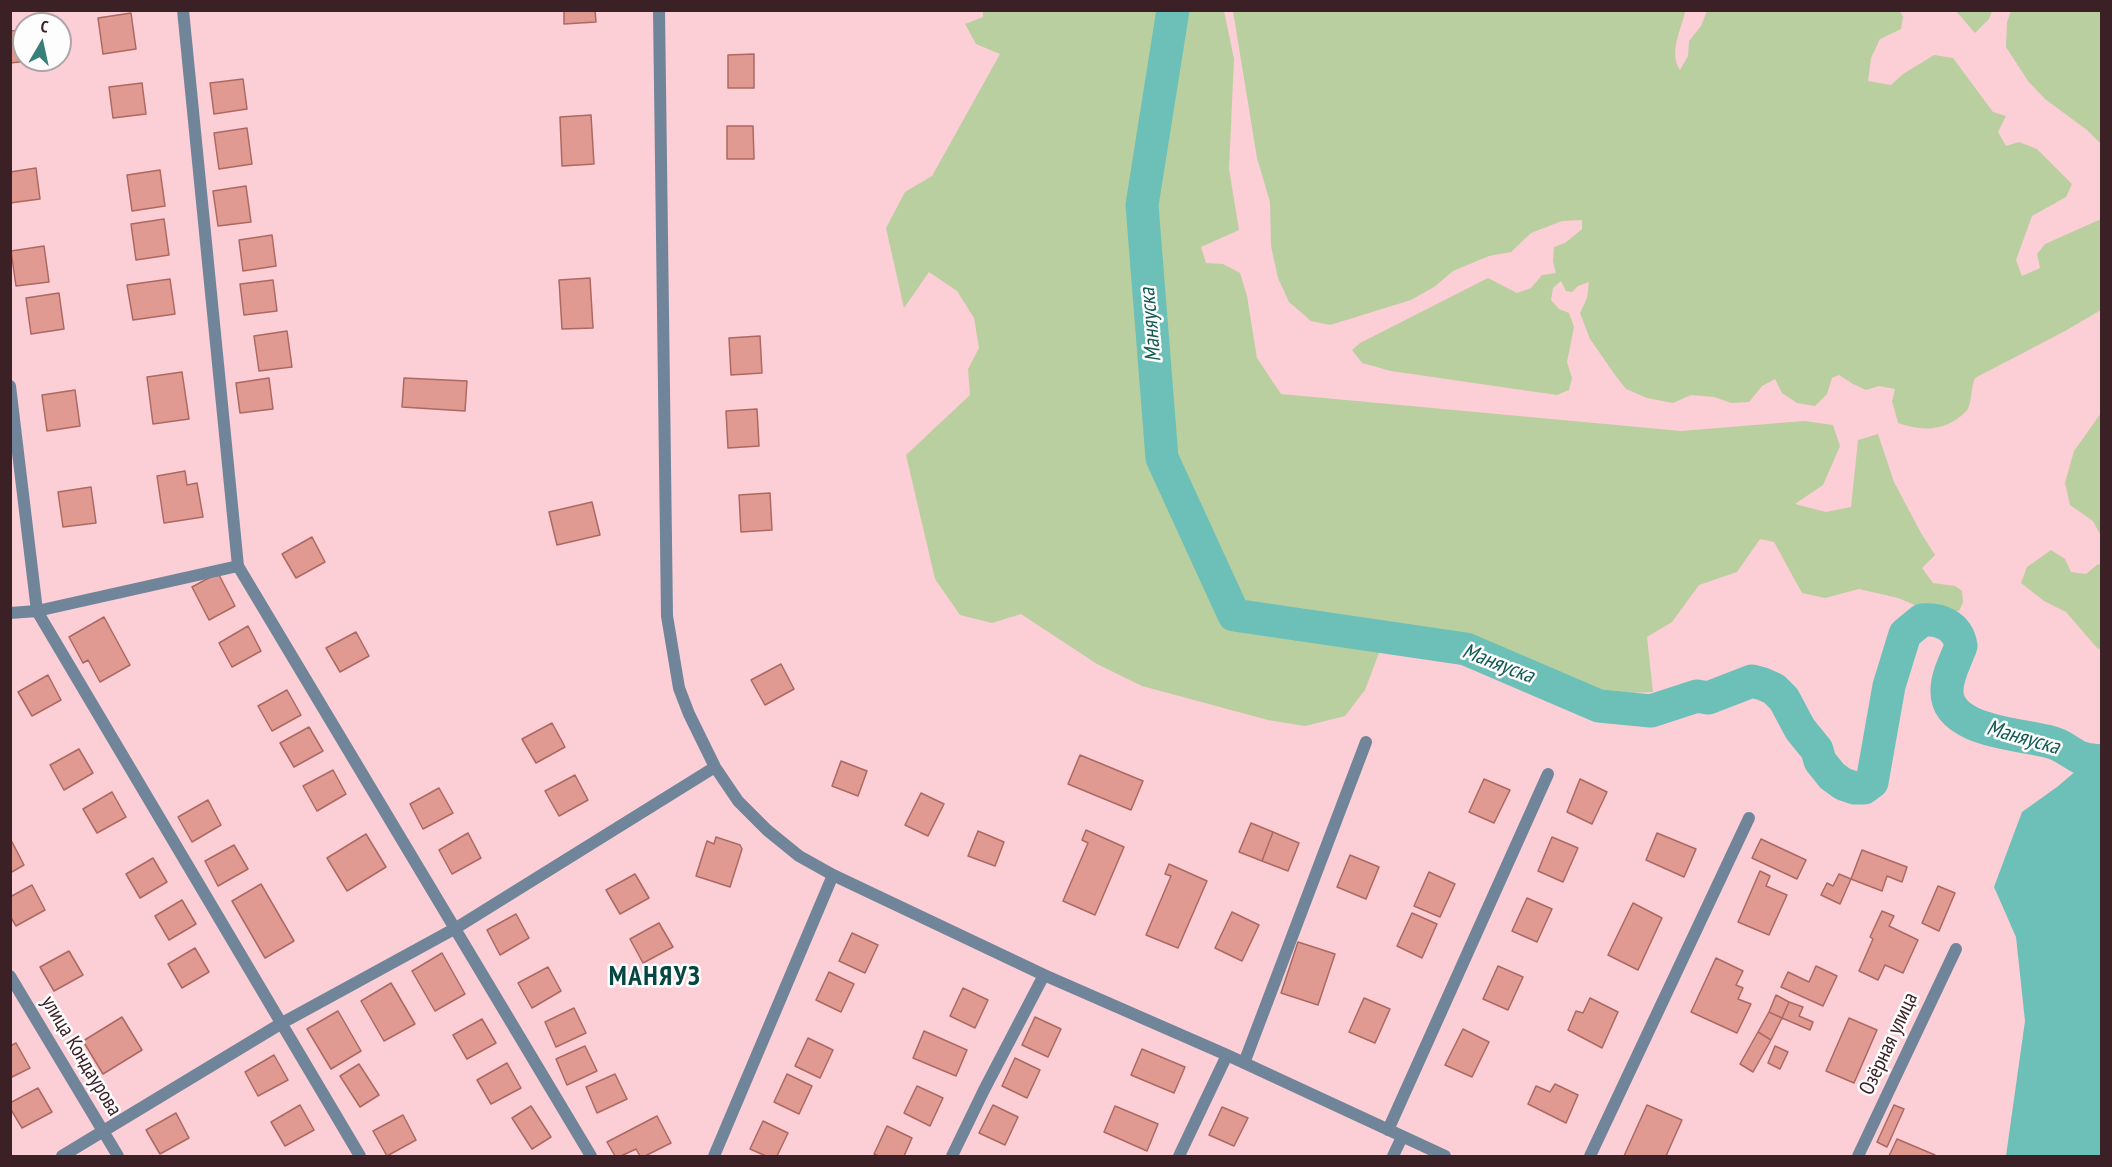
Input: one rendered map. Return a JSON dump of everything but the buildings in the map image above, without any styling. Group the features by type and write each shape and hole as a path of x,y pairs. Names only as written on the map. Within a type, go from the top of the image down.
{"street":[{"path":"183,10 238,566 591,1156"},
{"path":"659,10 667,616 679,688 715,767 738,801 767,830 799,856 833,875 1044,975 1227,1055 1445,1156"},
{"path":"10,386 37,611 360,1156"},
{"path":"10,613 37,611 238,566"},
{"path":"1244,1063 1366,742"},
{"path":"62,1156 282,1023 456,928 715,767"},
{"path":"1388,1130 1548,774"},
{"path":"1590,1156 1749,818"},
{"path":"714,1156 833,875"},
{"name":"Озёрная улица","path":"1858,1156 1956,949"},
{"path":"952,1156 1044,975"},
{"name":"улица Кондаурова","path":"10,976 118,1156"},
{"path":"1179,1156 1227,1055"},
{"path":"1393,1156 1402,1137"}],"green space":[{"path":"983,11 1224,11 1234,59 1229,169 1239,230 1201,247 1206,263 1223,264 1240,273 1247,296 1257,358 1281,394 1681,431 1804,421 1833,425 1840,446 1823,485 1795,504 1826,512 1851,507 1858,440 1878,434 1894,482 1935,555 1922,568 1933,583 1955,586 1962,591 1963,602 1959,611 1924,609 1898,598 1859,589 1825,598 1802,593 1774,542 1760,539 1737,572 1699,585 1672,622 1647,637 1653,692 1601,694 1473,644 1387,632 1365,690 1345,716 1305,726 1268,720 1142,686 1097,664 1021,614 992,623 960,615 935,579 906,455 970,395 968,369 979,348 974,318 957,291 929,272 904,308 886,228 905,192 932,176 1000,54 976,44 965,24 983,17"},
{"path":"1233,11 1685,11 1675,56 1680,70 1688,56 1689,41 1701,26 1707,11 1900,11 1903,17 1901,29 1880,39 1871,58 1868,81 1891,85 1903,74 1934,55 1953,58 1993,112 2006,116 1998,132 2006,146 2019,142 2037,149 2072,184 2066,197 2032,216 2016,260 2022,276 2040,268 2037,254 2045,244 2101,219 2101,310 1975,378 1966,412 1950,423 1936,428 1913,427 1898,423 1892,401 1895,389 1879,386 1866,390 1839,375 1832,378 1827,394 1815,406 1797,403 1782,393 1775,379 1762,386 1749,402 1731,403 1714,397 1691,395 1673,403 1647,398 1626,389 1590,339 1580,313 1587,298 1589,282 1578,286 1572,292 1566,291 1561,281 1553,288 1551,300 1559,309 1569,313 1574,327 1567,362 1572,378 1569,390 1557,395 1391,371 1362,363 1352,350 1360,343 1488,278 1517,293 1531,288 1542,275 1556,273 1553,261 1554,247 1565,243 1582,229 1582,220 1562,221 1531,233 1511,252 1489,256 1453,271 1434,287 1411,300 1330,325 1311,321 1289,302 1278,278 1271,246 1270,202 1257,158"},
{"path":"1956,11 1992,11 1989,19 1975,33"},
{"path":"2011,11 2101,11 2101,144 2087,130 2045,99 2028,81 2006,47 2007,22"},
{"path":"2101,413 2102,536 2093,521 2070,505 2065,483 2074,451"},
{"path":"2051,550 2065,559 2071,572 2086,574 2098,564 2101,565 2101,648 2098,649 2066,612 2044,601 2021,583 2027,567"}],"water":[{"path":"2101,744 2101,1156 2006,1156 2025,1021 2016,937 1994,887 2022,812 2057,787 2097,753"}],"waterway":[{"name":"Маняуска","path":"1173,10 1142,205 1162,458 1234,615 1466,649 1599,706 1651,711 1697,696 1708,698 1752,681 1763,684 1774,689 1784,699 1800,729 1817,750 1820,761 1832,776 1843,784 1855,788 1864,788 1872,782 1889,686 1905,634 1922,620 1935,620 1952,628 1961,646 1947,684 1950,704 1958,715 1987,729 2054,743 2079,757 2102,761"}],"district":[{"name":"МАНЯУЗ","path":"655,977"}]}
